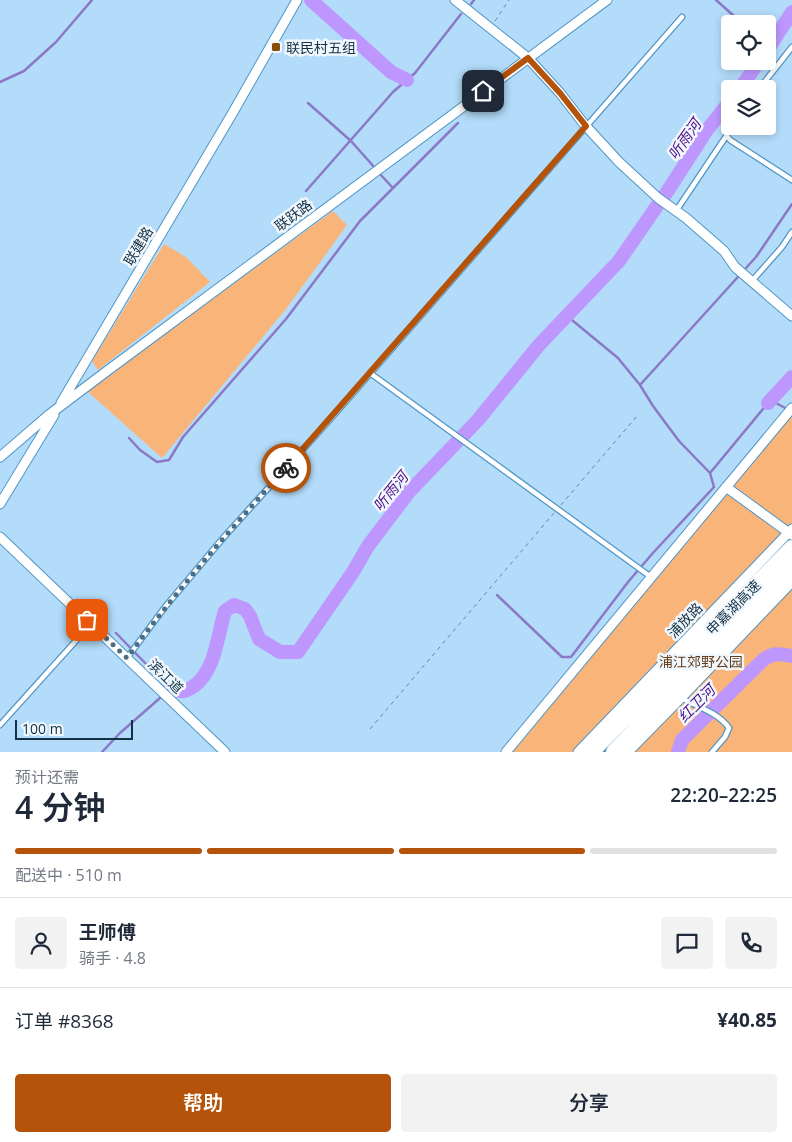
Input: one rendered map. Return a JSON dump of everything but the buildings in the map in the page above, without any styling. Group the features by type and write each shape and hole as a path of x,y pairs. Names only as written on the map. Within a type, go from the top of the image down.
{"highway":[{"name":"申嘉湖高速","path":"591,752 791,536"},
{"name":"申嘉湖高速","path":"614,752 792,567"}],"street":[{"name":"联建路","path":"0,504 232,114 297,0"},
{"path":"455,0 528,58 619,162 658,198 724,252 735,266 792,316"},
{"name":"联跃路","path":"0,457 58,408 607,0"},
{"path":"506,752 792,408"},
{"path":"726,488 791,536"},
{"name":"浦放路","path":"578,752 791,536"},
{"name":"滨江道","path":"0,537 225,752"},
{"path":"628,752 792,582"}],"lane":[{"path":"127,658 165,607 224,537 682,17"},
{"path":"766,80 792,47"},
{"path":"676,211 727,136 730,140 792,180"},
{"path":"752,282 782,247 792,232"},
{"path":"370,373 651,577"},
{"path":"0,725 91,624"},
{"path":"681,698 718,717 729,728 725,737 712,752"}],"path":[{"path":"490,28 509,0"},
{"path":"370,729 637,416"}],"green space":[{"path":"333,211 347,225 286,309 162,458 87,391"},
{"path":"164,244 186,257 210,282 98,370 92,361"},
{"name":"浦江郊野公园","path":"792,412 792,752 505,752"}],"waterway":[{"path":"0,82 24,71 56,42 92,0"},
{"path":"311,0 391,72 407,80"},
{"path":"471,4 474,0"},
{"path":"716,0 733,15"},
{"name":"听雨河","path":"776,37 792,12"},
{"path":"306,191 393,92 415,73 461,14"},
{"name":"听雨河","path":"746,80 753,70"},
{"path":"308,103 351,141 375,168"},
{"name":"听雨河","path":"665,195 707,130 721,112"},
{"path":"129,438 140,450 157,462 169,460 183,437 286,319 360,221 458,123"},
{"path":"378,172 393,188"},
{"path":"640,385 756,257 792,204"},
{"name":"听雨河","path":"169,689 185,691 201,679 207,671 215,652 225,611 234,605 245,609 250,616 259,639 280,652 298,652 353,572 368,546 409,492 478,420 539,345 619,261 657,206"},
{"path":"567,316 618,358 640,385 679,441 710,473 768,403 774,402 787,409"},
{"path":"768,403 792,377"},
{"path":"497,595 562,657 571,657 628,582 714,487 710,473"},
{"path":"116,633 150,668 177,690"},
{"name":"红卫河","path":"678,752 682,740 763,660 767,657 781,654 792,656"},
{"name":"听雨河","path":"102,752 120,733 160,698"}],"way so far":[{"path":"87,620 127,658 165,607 286,468"}],"place":[{"name":"联民村五组","path":"276,47"}],"route":[{"path":"286,468 586,126 560,93 528,58 483,91"}]}
